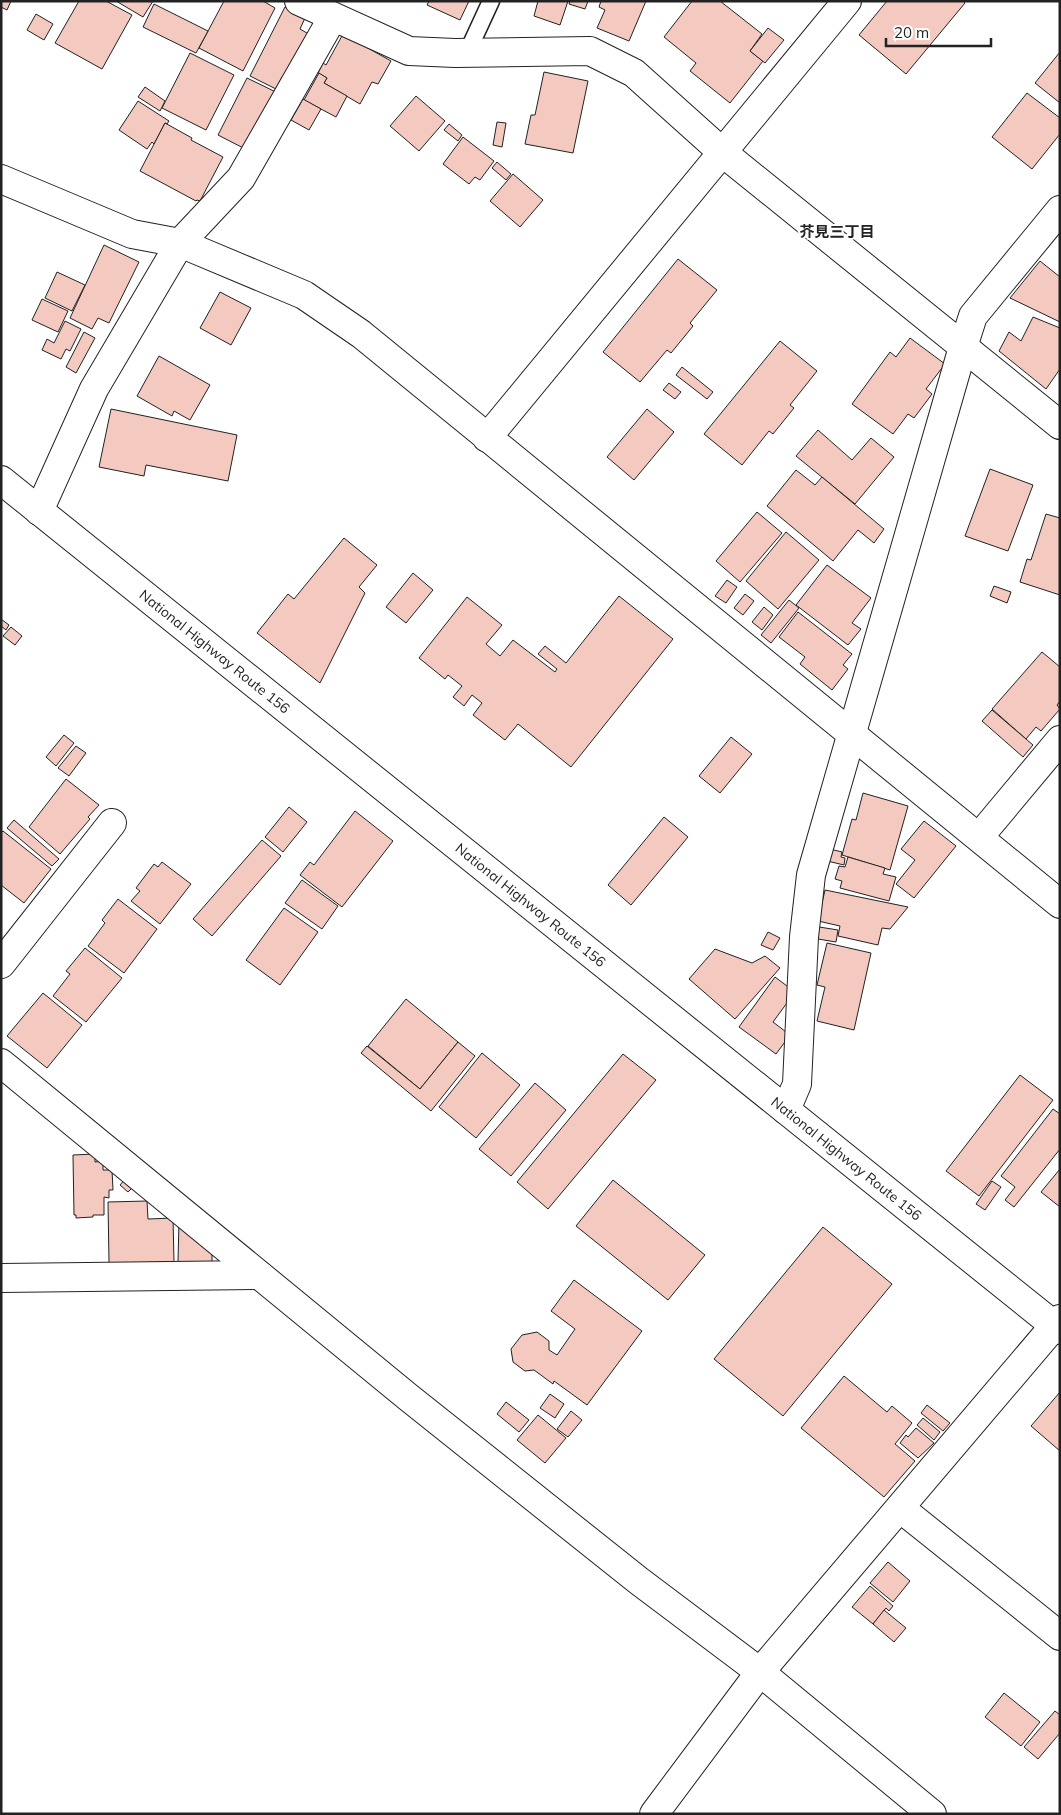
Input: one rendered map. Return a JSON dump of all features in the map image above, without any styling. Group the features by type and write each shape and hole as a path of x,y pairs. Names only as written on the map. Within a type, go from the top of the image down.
{"main road":[{"path":"299,1 409,51 467,53 590,51 634,73 722,152 1060,425"},
{"path":"487,438 847,1"},
{"path":"39,510 94,389 180,243 241,178 333,17"},
{"path":"1,179 132,234 180,243 304,296 318,304 361,334 1060,904"},
{"path":"786,1110 796,1084 804,937 811,875 963,347 973,316 1060,210"},
{"name":"National Highway Route 156","path":"1,480 786,1110 1058,1325"},
{"path":"979,838 1060,740"},
{"path":"1,964 112,823"},
{"path":"1,1063 408,1397 639,1581 760,1672 932,1814"},
{"path":"1,1278 258,1275"},
{"path":"654,1814 760,1672 1058,1325"},
{"path":"900,1508 1060,1636"}],"lane":[{"path":"467,53 491,1"}],"building":[{"path":"1,1 11,1 7,10 1,7"},
{"path":"79,1 106,1 132,15 102,69 55,43"},
{"path":"116,1 153,1 143,17"},
{"path":"224,1 263,1 275,8 243,71 199,48"},
{"path":"429,1 469,1 460,20 427,5"},
{"path":"538,1 568,1 560,25 534,16"},
{"path":"570,1 588,1 585,9 569,4"},
{"path":"601,1 646,1 629,41 597,28 605,10 599,7"},
{"path":"692,1 720,1 762,34 750,51 763,61 730,103 690,71 696,63 664,37"},
{"path":"887,1 963,1 965,3 906,74 859,35"},
{"path":"154,4 208,31 196,53 143,27"},
{"path":"285,7 305,18 300,29 312,36 289,81 282,77 276,89 250,76"},
{"path":"36,14 53,24 44,40 27,30"},
{"path":"768,28 784,40 765,63 750,51"},
{"path":"343,34 391,61 378,84 372,82 360,104 324,83 327,78 318,73 323,63 326,65"},
{"path":"1060,52 1060,103 1035,83"},
{"path":"190,53 234,75 206,130 162,108"},
{"path":"544,72 588,81 573,153 525,144 531,115 535,115"},
{"path":"319,73 327,78 324,83 347,96 336,117 304,100"},
{"path":"247,78 282,95 253,153 218,135"},
{"path":"145,87 165,101 160,111 138,97"},
{"path":"1027,93 1060,118 1060,134 1032,169 992,137"},
{"path":"416,96 445,121 419,151 390,126"},
{"path":"303,99 321,109 309,130 291,120"},
{"path":"138,101 169,121 167,124 165,123 154,144 152,142 147,149 119,130"},
{"path":"497,122 506,123 502,147 493,145"},
{"path":"165,123 192,138 191,140 223,157 200,201 196,201 140,171"},
{"path":"449,124 462,135 458,141 444,130"},
{"path":"463,137 494,161 480,180 475,177 469,184 443,164"},
{"path":"497,162 511,174 506,180 492,168"},
{"path":"513,174 543,200 520,227 490,201"},
{"path":"104,245 139,262 109,323 98,318 92,329 70,318"},
{"path":"678,259 717,290 690,323 693,326 671,353 667,350 640,382 603,352"},
{"path":"1040,261 1060,277 1060,322 1010,298"},
{"path":"57,272 85,285 72,311 45,298"},
{"path":"220,292 251,308 231,345 200,328"},
{"path":"42,299 68,311 58,332 32,320"},
{"path":"1033,317 1060,328 1060,369 1046,389 999,351 1009,332 1021,341"},
{"path":"65,321 81,329 70,351 66,349 61,359 42,350 47,339 54,343"},
{"path":"84,332 95,338 76,373 66,367"},
{"path":"910,338 945,364 926,389 932,394 914,418 908,414 893,434 852,404 890,352 896,357"},
{"path":"780,341 817,371 790,405 794,408 773,434 769,431 742,465 704,434"},
{"path":"159,356 210,385 190,420 174,411 172,416 137,396"},
{"path":"682,367 713,392 707,399 676,375"},
{"path":"669,383 681,392 675,399 663,390"},
{"path":"111,409 237,435 228,481 146,465 144,476 99,467"},
{"path":"647,409 674,432 634,480 607,457"},
{"path":"818,430 852,460 871,438 894,457 855,504 796,456"},
{"path":"990,469 1033,485 1008,551 965,536"},
{"path":"796,470 815,485 822,477 884,529 874,543 858,530 833,561 767,506"},
{"path":"757,512 782,533 740,582 716,561"},
{"path":"1046,514 1060,518 1060,595 1020,582 1027,559 1031,560"},
{"path":"786,532 819,560 778,609 746,581"},
{"path":"344,538 377,565 359,587 365,593 320,683 257,633 288,594 294,599"},
{"path":"827,565 871,598 852,623 861,629 848,645 796,605"},
{"path":"413,573 433,590 406,623 386,607"},
{"path":"727,580 737,587 726,603 715,596"},
{"path":"994,586 1011,592 1007,603 990,596"},
{"path":"745,594 754,601 743,615 734,608"},
{"path":"619,596 673,639 571,767 518,724 505,740 473,715 482,703 472,695 464,706 453,697 462,686 448,675 445,679 419,658 467,597 502,625 486,644 500,656 513,640 555,672 557,669 538,654 545,646 566,663"},
{"path":"789,600 799,608 771,643 761,635"},
{"path":"764,607 773,615 762,630 752,622"},
{"path":"798,612 852,654 843,665 848,669 832,690 800,664 805,657 779,637"},
{"path":"1,619 9,625 6,630 1,626"},
{"path":"11,627 22,636 15,645 3,636"},
{"path":"1042,652 1060,667 1060,701 1057,705 1060,709 1041,731 1036,727 1026,739 992,709"},
{"path":"992,710 1033,745 1023,757 982,721"},
{"path":"64,735 74,743 56,766 46,757"},
{"path":"731,737 752,754 720,793 699,776"},
{"path":"76,746 86,753 69,776 58,768"},
{"path":"66,779 99,805 88,817 90,819 60,854 29,827"},
{"path":"863,793 908,806 890,870 842,855 852,819 856,820"},
{"path":"289,807 307,822 283,852 265,837"},
{"path":"355,811 393,841 342,907 300,875 310,862 314,865"},
{"path":"664,817 688,837 631,905 608,885"},
{"path":"14,820 59,859 52,866 7,828"},
{"path":"924,821 956,846 914,898 896,884 915,860 901,849"},
{"path":"3,831 51,869 24,903 1,885 1,833"},
{"path":"262,840 281,856 212,936 193,919"},
{"path":"826,848 842,852 841,857 845,858 844,865 823,860"},
{"path":"848,857 885,868 883,874 896,877 889,901 840,888 842,881 835,879 839,866 845,867"},
{"path":"162,862 191,884 160,924 131,901 140,891 136,888 154,864 158,867"},
{"path":"302,880 338,906 322,929 285,903"},
{"path":"825,890 908,907 890,929 882,928 878,945 838,936 840,926 818,921"},
{"path":"118,899 157,929 124,973 88,946 105,923 102,920"},
{"path":"284,908 318,932 280,985 246,960"},
{"path":"813,926 838,930 836,942 812,938"},
{"path":"768,932 780,938 773,950 761,945"},
{"path":"827,943 871,953 854,1030 817,1021 825,987 817,985"},
{"path":"85,948 122,978 86,1022 53,996 70,974 66,971"},
{"path":"715,949 752,963 765,956 780,968 735,1019 689,979"},
{"path":"775,977 795,992 773,1022 790,1035 776,1054 739,1027"},
{"path":"43,993 82,1025 47,1068 7,1036"},
{"path":"406,999 458,1042 420,1089 368,1046"},
{"path":"458,1042 475,1056 431,1111 361,1053 367,1046 420,1089"},
{"path":"482,1053 520,1085 476,1138 439,1107"},
{"path":"623,1054 656,1080 548,1209 517,1182"},
{"path":"1020,1075 1053,1100 979,1196 946,1171"},
{"path":"535,1083 566,1110 511,1176 479,1149"},
{"path":"1053,1109 1060,1114 1060,1149 1014,1207 1005,1200 1015,1187 1001,1176"},
{"path":"95,1154 95,1162 103,1161 103,1170 112,1170 113,1190 109,1190 109,1198 104,1197 104,1215 76,1218 76,1215 74,1215 73,1155"},
{"path":"1060,1169 1060,1207 1041,1192"},
{"path":"126,1178 135,1185 128,1192 120,1185"},
{"path":"613,1180 705,1255 668,1300 576,1226"},
{"path":"992,1181 1001,1187 985,1210 976,1204"},
{"path":"147,1201 148,1219 173,1218 174,1262 109,1263 108,1202"},
{"path":"179,1221 212,1248 212,1262 178,1262"},
{"path":"823,1227 892,1284 783,1416 714,1359"},
{"path":"574,1280 642,1331 587,1405 554,1381 553,1384 534,1370 525,1371 513,1362 511,1349 522,1335 537,1332 549,1341 549,1350 557,1355 575,1329 551,1311"},
{"path":"844,1376 887,1412 892,1406 912,1423 895,1444 915,1461 884,1497 801,1428"},
{"path":"1060,1392 1060,1451 1031,1426"},
{"path":"550,1394 564,1404 555,1418 540,1408"},
{"path":"506,1402 529,1420 519,1432 497,1414"},
{"path":"927,1405 950,1423 943,1431 921,1413"},
{"path":"571,1411 582,1420 568,1437 557,1429"},
{"path":"538,1415 566,1438 545,1463 517,1440"},
{"path":"923,1418 940,1432 934,1440 917,1425"},
{"path":"916,1428 934,1443 918,1458 900,1443 906,1435 908,1437"},
{"path":"888,1562 910,1581 893,1602 870,1583"},
{"path":"870,1586 893,1606 889,1611 886,1608 873,1624 852,1607"},
{"path":"884,1610 906,1628 894,1642 873,1624"},
{"path":"1004,1693 1040,1722 1021,1746 985,1717"},
{"path":"1055,1711 1060,1715 1060,1733 1038,1759 1024,1747"}],"district":[{"name":"芥見三丁目","path":"837,231"}]}
